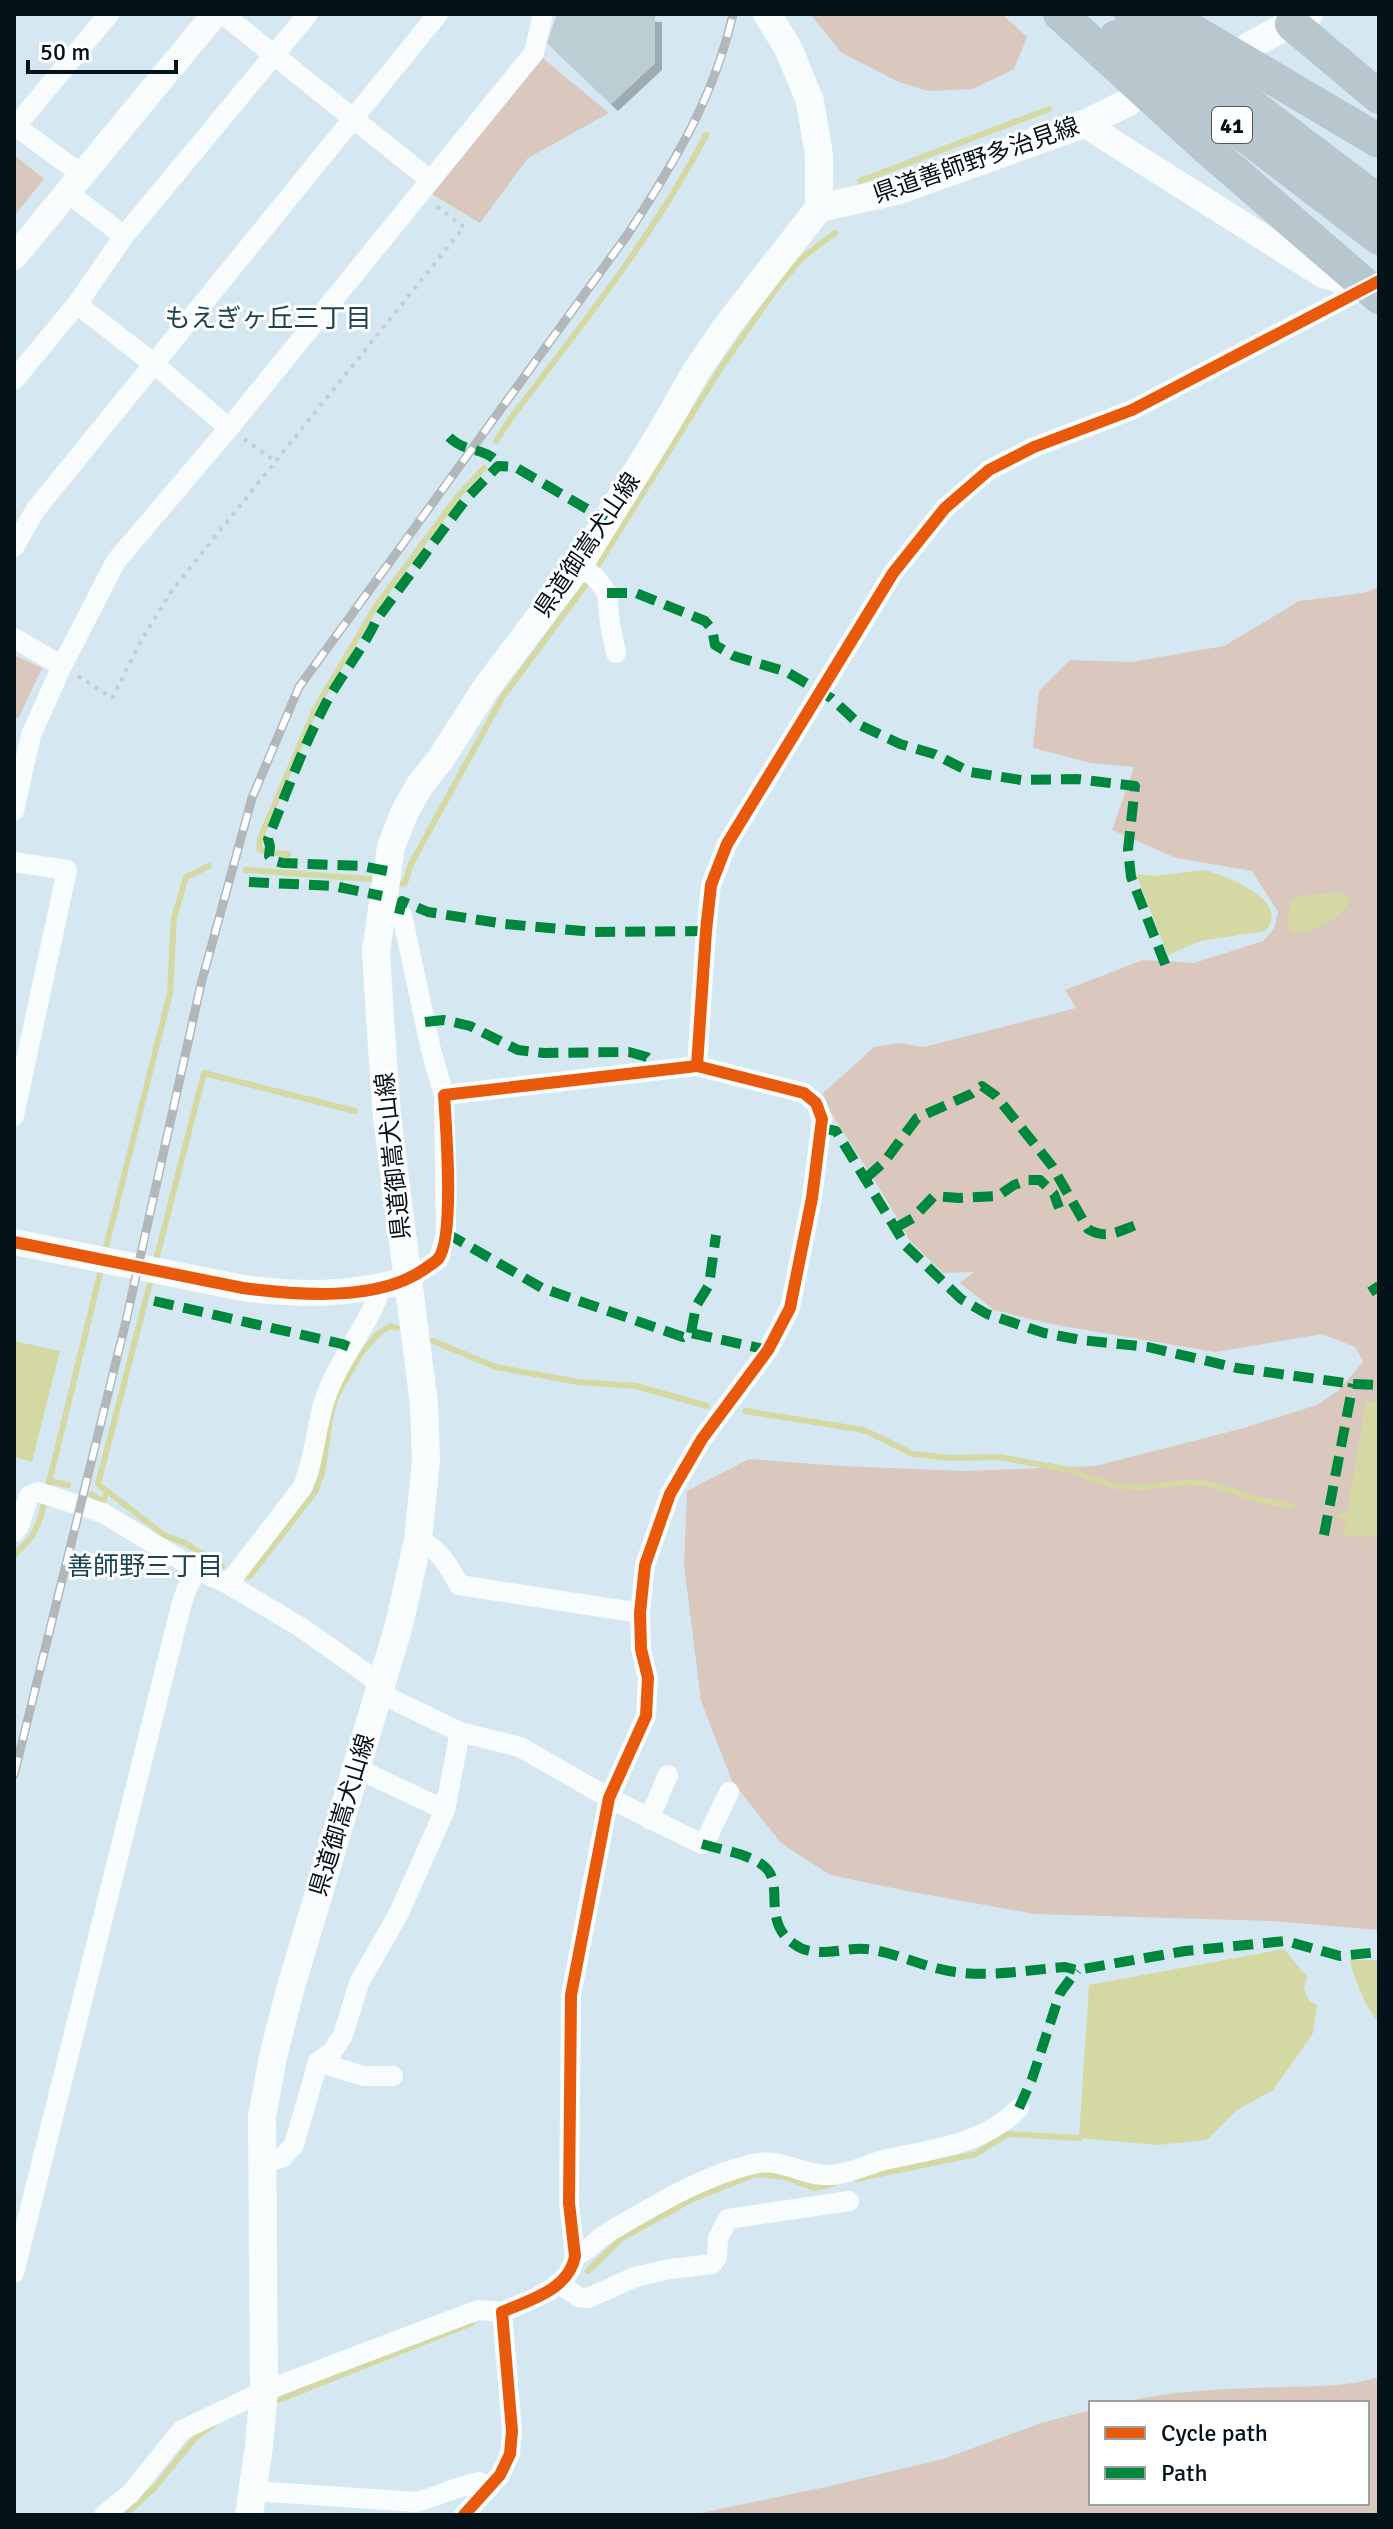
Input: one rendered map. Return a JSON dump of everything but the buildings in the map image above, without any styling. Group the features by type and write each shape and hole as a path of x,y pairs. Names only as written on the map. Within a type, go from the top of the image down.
{"highway":[{"path":"1060,14 1219,158 1375,288"},
{"name":"41","path":"1084,14 1379,238"},
{"name":"41","path":"1131,14 1379,202"},
{"path":"1164,14 1379,141"},
{"path":"1293,17 1379,97"}],"main road":[{"path":"767,14 788,48 810,101 819,155 819,208"},
{"path":"1249,46 1293,17"},
{"name":"県道善師野多治見線","path":"819,208 896,191 1084,124 1129,102"},
{"name":"県道御嵩犬山線","path":"251,2503 264,2391 262,2117 290,1990 399,1625 418,1540 426,1461 424,1404 395,1284 376,951 391,847 420,785 440,760 486,688 586,570 695,373 727,326 819,208"}],"street":[{"path":"109,14 15,126 124,236"},
{"path":"14,257 215,14"},
{"path":"223,14 430,180"},
{"path":"14,380 77,304 124,236 308,14"},
{"path":"14,547 36,509 438,14"},
{"path":"14,811 23,731 62,666 116,561 237,434 430,180 534,53 543,14"},
{"path":"1084,124 1323,275 1375,288"},
{"path":"697,1066 711,885 727,844 893,573 945,508 989,470 1034,447 1132,410 1375,288"},
{"path":"77,304 237,434"},
{"path":"586,570 607,593 616,653"},
{"path":"14,638 62,666"},
{"path":"14,862 67,870 14,1116"},
{"path":"14,1242 279,1293 340,1293 395,1284 439,1259 446,1233 444,1095 431,1050 402,915 380,911"},
{"path":"104,2515 130,2494 182,2430 264,2391 478,2310 502,2312 557,2287 575,2256 569,2203 571,1995 609,1798 646,1716 648,1678 641,1649 640,1613 645,1565 670,1494 702,1439 768,1350 790,1308 812,1198 822,1119 816,1103 804,1093 697,1066 444,1095"},
{"path":"228,1584 302,1488 310,1470 320,1411 331,1384 374,1309 395,1284"},
{"path":"14,1532 29,1496 38,1492 103,1513 302,1628 380,1689 460,1732 520,1747 609,1798 702,1844 729,1792"},
{"path":"418,1540 434,1547 459,1585 640,1613"},
{"path":"14,2273 181,1606 197,1570"},
{"path":"263,2162 282,2158 294,2145 318,2062 332,2052 343,2035 359,1983 398,1915 445,1810 460,1732"},
{"path":"356,1768 445,1810"},
{"path":"649,1819 668,1775"},
{"path":"318,2062 363,2076 393,2076"},
{"path":"575,2256 587,2252 604,2234 660,2203 740,2167 758,2162 776,2162 829,2176 972,2140 1012,2116 1019,2108"},
{"path":"559,2283 578,2297 588,2298 635,2277 712,2264 717,2257 718,2238 728,2219 849,2201"},
{"path":"464,2515 500,2475 510,2454 512,2431 502,2312"},
{"path":"251,2503 416,2502 479,2482 488,2489"}],"path":[{"path":"62,666 112,698 141,641 173,589 464,227 431,202"},
{"path":"237,434 275,461"}],"shaded area":[{"path":"810,14 1002,14 1027,37 1014,69 973,89 928,91 899,82 842,53"},
{"path":"539,55 609,113 528,158 480,223 432,194"},
{"path":"14,155 44,179 14,216"},
{"path":"1379,587 1379,1930 1271,1921 1035,1914 830,1875 781,1843 732,1781 701,1701 684,1565 687,1491 749,1459 964,1471 1095,1466 1240,1429 1317,1405 1339,1390 1363,1362 1355,1347 1322,1334 1215,1352 1051,1324 994,1310 960,1283 974,1272 943,1273 910,1241 820,1096 874,1047 900,1043 924,1047 1076,1008 1065,990 1143,960 1194,963 1263,941 1274,929 1278,912 1252,871 1176,858 1112,830 1134,767 1091,763 1033,748 1039,691 1070,660 1131,662 1224,646 1299,601 1363,593"},
{"path":"14,655 42,668 18,719 14,717"},
{"path":"1203,870 1226,877 1253,891 1264,900 1271,920 1265,931 1200,941 1168,955 1136,874 1154,876"},
{"path":"1344,894 1350,900 1333,920 1306,932 1290,932 1289,909 1295,896"},
{"path":"14,1341 60,1351 32,1462 14,1457"},
{"path":"1379,1401 1379,1537 1343,1536 1366,1402"},
{"path":"1284,1949 1307,1977 1304,1989 1309,2001 1317,2005 1313,2033 1273,2090 1237,2110 1207,2140 1157,2145 1079,2138 1089,1985"},
{"path":"1351,1960 1379,1960 1379,2022 1362,1994"},
{"path":"1379,2377 1379,2515 692,2515 943,2459 1041,2423 1089,2411 1089,2505 1369,2505 1369,2401 1130,2401 1180,2393 1355,2383"}],"waterway":[{"path":"860,181 1049,109"},
{"path":"496,441 639,245 706,135"},
{"path":"399,884 405,883 411,864 502,698 587,583 722,366 778,286 803,257 835,233"},
{"path":"264,851 259,849 260,839 315,709 376,606 459,495 484,468"},
{"path":"275,853 288,854 286,858"},
{"path":"104,1255 170,993 174,918 186,877 209,866"},
{"path":"246,870 370,879"},
{"path":"155,1264 204,1073 355,1111"},
{"path":"14,1556 33,1535 40,1519 102,1266"},
{"path":"91,1494 103,1502 107,1491 98,1484 152,1275"},
{"path":"249,1577 315,1492 322,1474 331,1413 338,1393 361,1353 379,1333 391,1326 397,1328"},
{"path":"433,1341 496,1367 578,1382 636,1386 707,1406"},
{"path":"745,1411 864,1430 913,1454 951,1458 998,1457 1066,1469 1114,1486 1210,1484 1291,1506"},
{"path":"50,1481 68,1485"},
{"path":"107,1491 164,1535 185,1543 222,1566"},
{"path":"1340,1516 1353,1513"},
{"path":"856,2179 976,2154 1007,2134 1079,2138"},
{"path":"588,2271 621,2239 691,2200 755,2174 785,2177 814,2188 833,2184"},
{"path":"279,2400 472,2323"},
{"path":"125,2515 155,2487 196,2437 215,2424"}],"railway":[{"path":"14,1775 126,1321 201,984 252,798 299,687 628,234 661,181 703,102 725,45 733,14"}],"marked path":[{"path":"449,437 456,443 490,456 501,467"},
{"path":"387,871 362,866 283,863 269,856 268,839 318,720 377,619 466,499 498,466 515,467 606,520"},
{"path":"607,593 636,593 705,621 712,629 715,645 734,656 787,672 831,698 860,725 900,744 934,754 970,772 1021,780 1076,779 1135,786 1128,850 1131,877 1167,969"},
{"path":"249,882 334,886 382,896"},
{"path":"399,914 402,901 428,912 505,924 593,932 706,931"},
{"path":"425,1022 444,1020 470,1026 518,1050 544,1053 629,1052 647,1057 656,1071"},
{"path":"866,1178 885,1161 917,1118 982,1086 996,1096 1052,1166 1088,1229 1107,1234 1136,1225"},
{"path":"821,1128 836,1131 906,1246 961,1299 987,1314 1044,1333 1081,1340 1148,1347 1237,1368 1379,1385"},
{"path":"895,1228 913,1218 934,1196 998,1196 1028,1180 1040,1180 1054,1194 1059,1208"},
{"path":"446,1233 542,1288 683,1337 691,1333 768,1350"},
{"path":"691,1333 696,1306 709,1285 716,1235"},
{"path":"1370,1292 1379,1286"},
{"path":"154,1301 352,1348"},
{"path":"1324,1535 1353,1384"},
{"path":"702,1844 744,1856 765,1867 773,1883 778,1925 794,1944 811,1951 866,1949 938,1969 978,1974 1065,1967 1077,1970 1185,1951 1286,1941 1340,1956 1379,1952"},
{"path":"1019,2108 1032,2079 1060,1993 1077,1970"}],"cycle path":[{"path":"697,1066 711,885 727,844 893,573 945,508 989,470 1034,447 1132,410 1379,281"},
{"path":"14,1242 243,1288 311,1294 360,1292 404,1280 438,1259 443,1247 448,1206 444,1095 697,1066 804,1093 816,1103 822,1119 812,1198 790,1308 768,1350 702,1439 670,1494 645,1565 640,1613 641,1649 648,1678 646,1716 609,1798 571,1995 569,2203 575,2256 571,2268 556,2285 502,2312 512,2431 510,2454 500,2475 464,2515"}],"district":[{"name":"もえぎヶ丘三丁目","path":"268,319"},
{"name":"善師野三丁目","path":"145,1567"}]}
